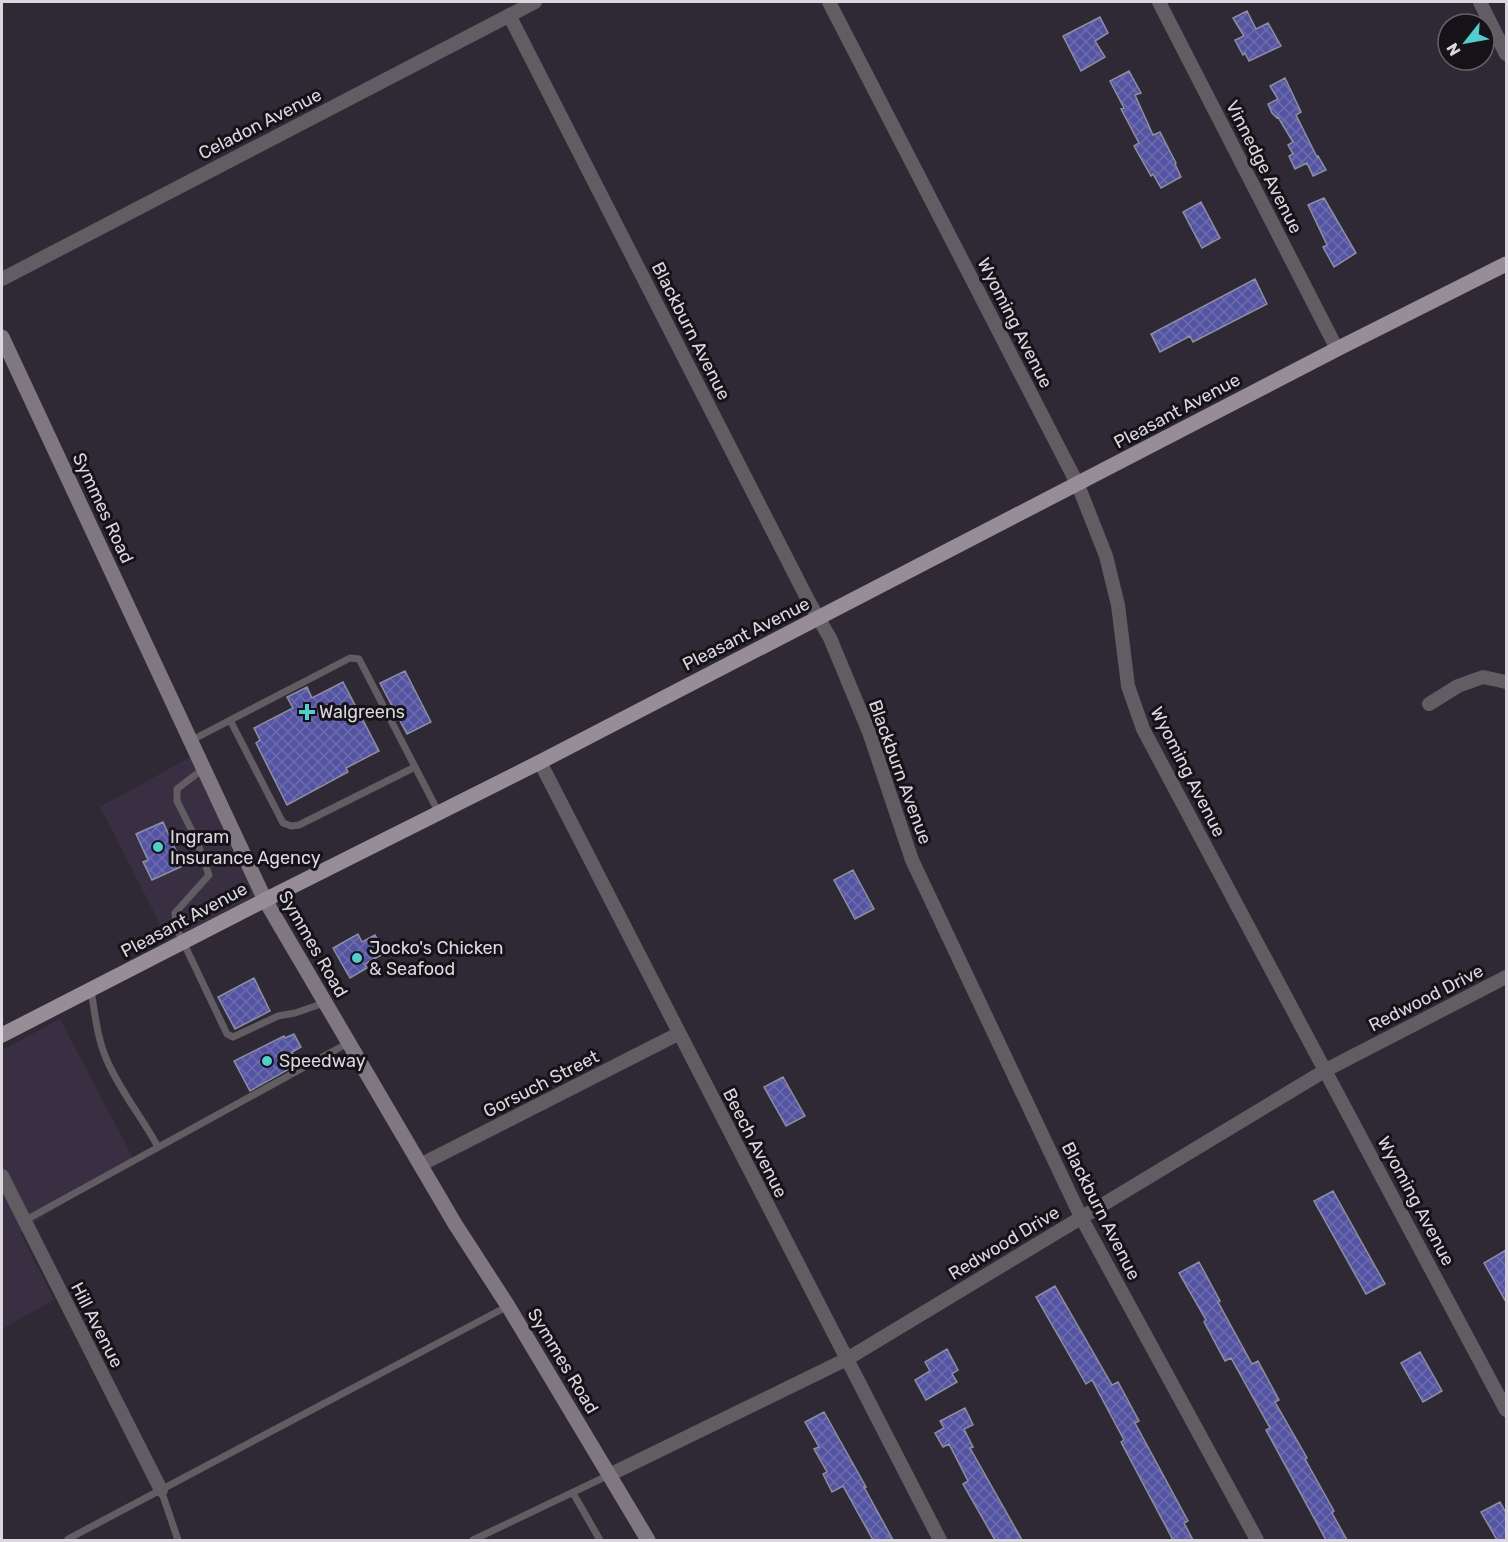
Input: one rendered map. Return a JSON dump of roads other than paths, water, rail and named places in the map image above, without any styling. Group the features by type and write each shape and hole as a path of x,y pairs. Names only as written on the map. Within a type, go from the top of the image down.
{"main road":[{"name":"Pleasant Avenue","path":"2,1035 540,762 1337,349 1506,264"}],"street":[{"name":"Celadon Avenue","path":"2,279 535,2"},
{"name":"Wyoming Avenue","path":"829,2 1078,485 1106,556 1118,605 1128,686 1143,729 1506,1410"},
{"name":"Vinnedge Avenue","path":"1159,2 1337,349"},
{"path":"1480,2 1506,54"},
{"name":"Blackburn Avenue","path":"509,15 818,619 830,638 869,732 912,860 1081,1217 1257,1540"},
{"name":"Symmes Road","path":"2,337 265,900 420,1166 508,1306 648,1540"},
{"path":"1429,704 1458,686 1483,677 1506,682"},
{"name":"Beech Avenue","path":"540,762 940,1540"},
{"name":"Redwood Drive","path":"609,1475 847,1359 1326,1070 1506,977"},
{"name":"Gorsuch Street","path":"420,1166 678,1034"},
{"name":"Hill Avenue","path":"2,1176 161,1490"}],"lane":[{"path":"190,741 350,658 359,659 439,813"},
{"path":"230,720 284,824 291,826 299,825 415,767"},
{"path":"203,769 177,789 177,801 196,840 209,875 176,913 176,927 227,1035 233,1037 278,1016 325,1003"},
{"path":"91,990 105,1057 158,1147"},
{"path":"24,1221 348,1043"},
{"path":"68,1539 508,1306"},
{"path":"473,1540 609,1475"},
{"path":"161,1490 178,1540"},
{"path":"573,1493 600,1540"}],"place":[{"name":"Walgreens","path":"307,712"},
{"name":"Ingram Insurance Agency","path":"158,847"},
{"name":"Jocko's Chicken & Seafood","path":"357,958"},
{"name":"Speedway","path":"267,1061"}]}
